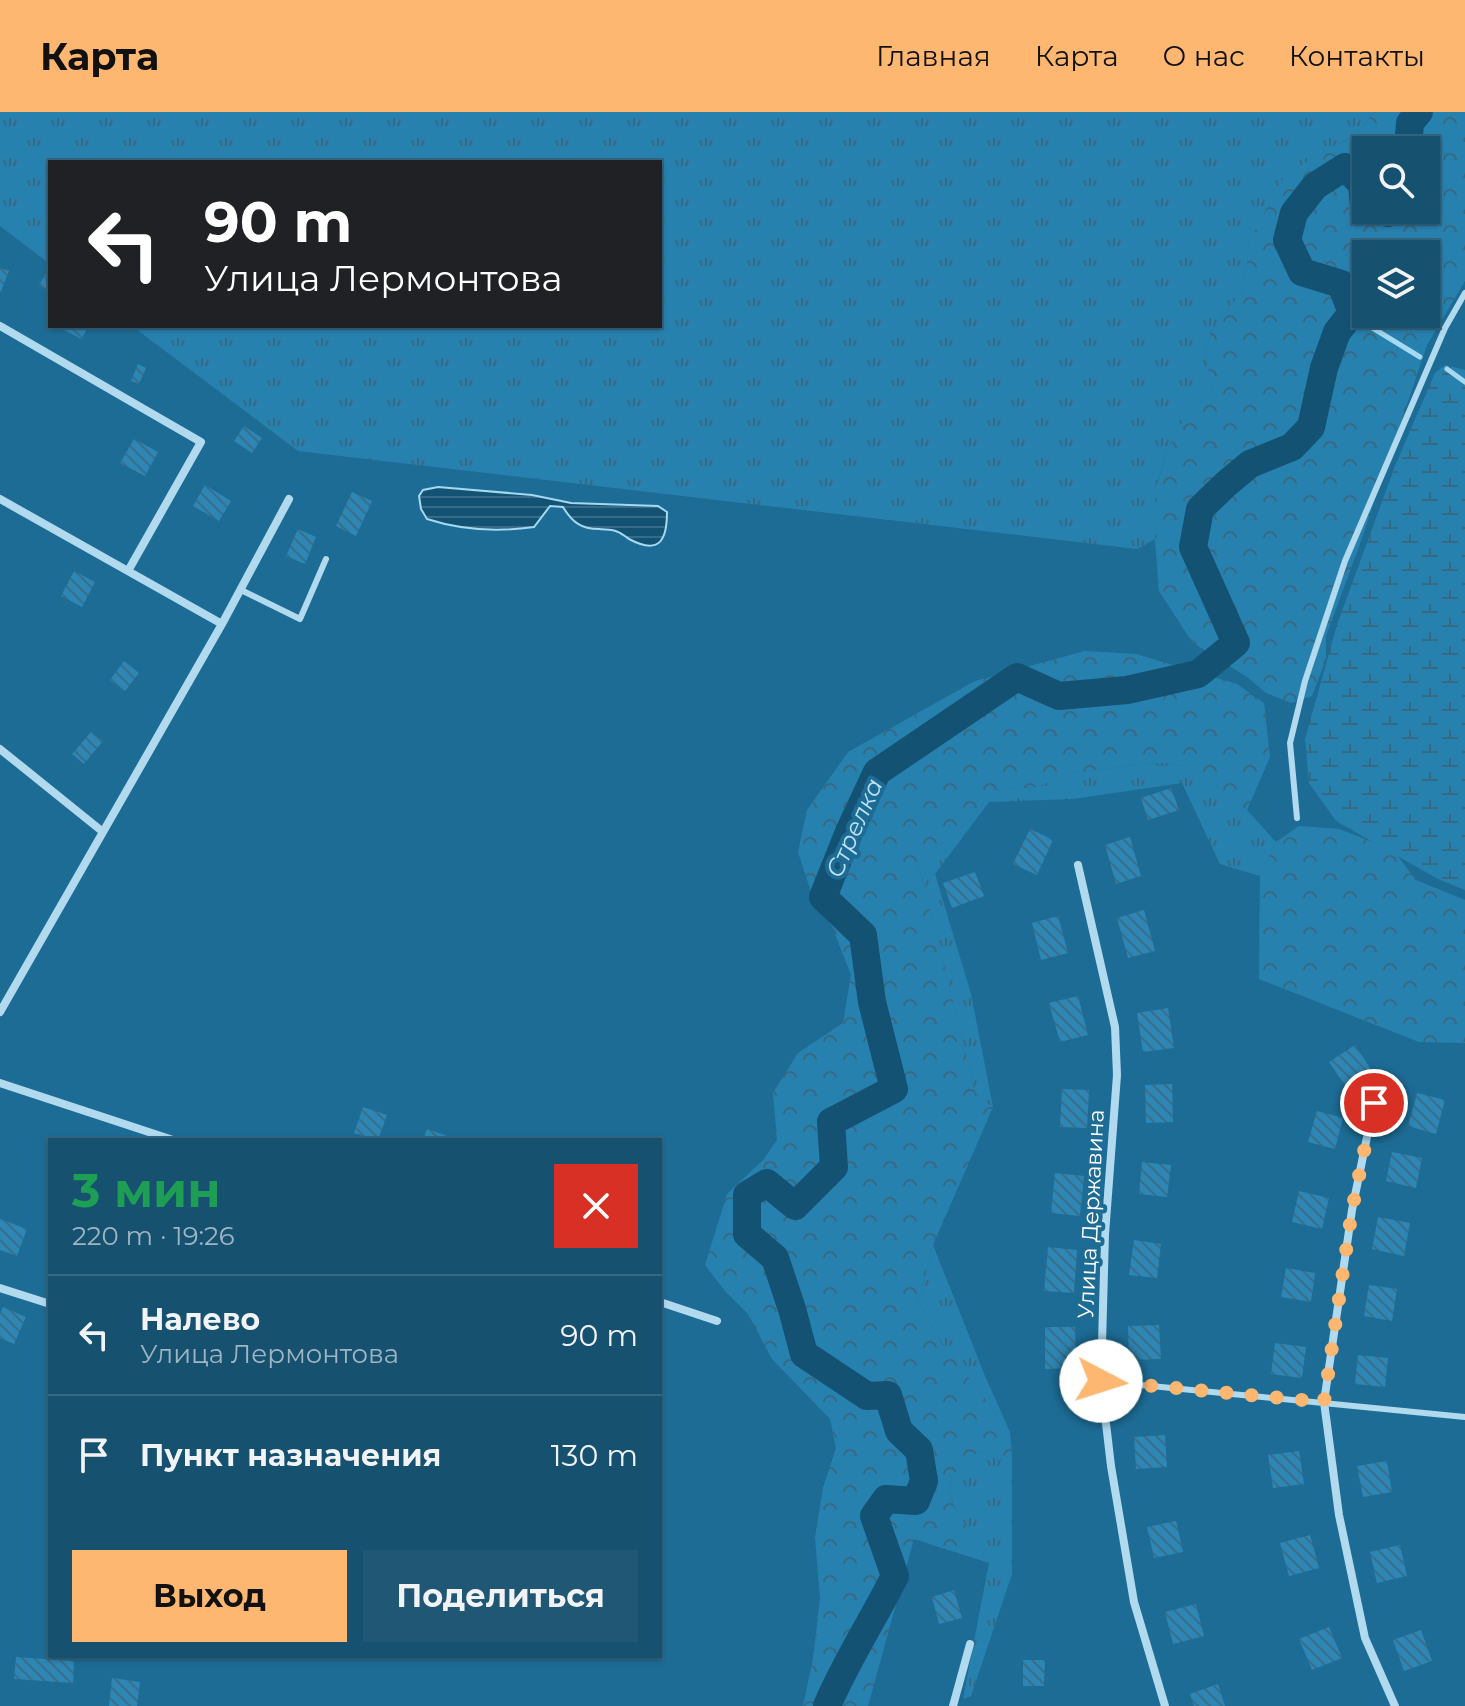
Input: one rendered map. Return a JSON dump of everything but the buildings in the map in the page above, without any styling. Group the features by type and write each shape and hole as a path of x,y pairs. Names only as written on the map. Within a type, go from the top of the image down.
{"street":[{"path":"0,326 201,442 128,571"},
{"path":"0,499 222,624"},
{"path":"0,1012 222,624 289,499"},
{"path":"0,749 103,832"},
{"name":"Улица Державина","path":"1078,865 1115,1027 1117,1075 1105,1234 1101,1381 1111,1466 1134,1602 1165,1706"},
{"path":"0,1083 167,1138"},
{"path":"1374,1103 1352,1210 1324,1402 1339,1515 1365,1638 1395,1706"},
{"path":"0,1288 48,1303"},
{"path":"662,1303 717,1321"},
{"path":"953,1706 970,1644"}],"lane":[{"path":"1297,818 1290,743 1305,681 1345,561 1445,328 1465,293"},
{"path":"241,590 300,619 326,559"},
{"path":"1101,1381 1465,1417"}],"green space":[{"path":"0,112 1375,112 1354,136 1324,151 1249,241 1240,294 1211,331 1206,352 1212,391 1175,431 1155,489 1155,539 1137,549 298,451 135,328 662,328 662,160 48,160 48,262 0,226"},
{"path":"1375,112 1465,112 1465,281 1440,323 1440,240 1352,240 1352,328 1437,328 1427,345 1326,636 1326,659 1312,696 1291,703 1266,693 1192,642 1159,591 1155,490 1175,431 1212,391 1206,352 1211,331 1240,294 1249,241 1285,175 1352,137 1352,224 1440,224 1440,136 1354,136"},
{"path":"1445,365 1465,370 1465,890 1438,879 1336,821 1309,783 1305,739 1337,625 1395,466 1435,373"},
{"path":"1085,651 1136,654 1237,684 1264,703 1270,757 1247,810 1192,767 1166,763 1074,773 1037,787 991,790 972,819 918,862 975,1093 993,1107 933,1245 918,1302 946,1351 1010,1432 1012,1455 998,1461 982,1450 972,1455 950,1477 952,1503 989,1563 914,1539 868,1706 803,1706 820,1599 815,1537 823,1488 836,1448 830,1419 772,1359 748,1314 705,1265 727,1194 764,1159 777,1140 773,1093 798,1053 843,1023 851,975 832,926 816,907 798,852 807,810 848,752 975,681"},
{"path":"1166,763 1192,767 1247,810 1276,842 1260,876 1220,864 1182,783 1073,799 989,802 935,874 971,994 993,1107 975,1093 918,862 972,819 991,790 1037,787 1074,773"},
{"path":"1299,826 1339,829 1393,850 1416,880 1465,900 1465,1043 1419,1042 1259,979 1260,876 1276,842"},
{"path":"933,1245 1010,1432 946,1351 918,1302"},
{"path":"982,1450 998,1461 1012,1455 1012,1574 971,1696 963,1699 989,1563 952,1503 950,1477 972,1455"}],"shaded area":[{"path":"438,487 532,495 571,503 658,506 667,512 665,531 659,542 648,546 616,531 582,526 563,507 550,506 534,527 493,530 453,526 427,519 421,509 419,496 423,490"}],"waterway":[{"name":"Стрелка","path":"1409,136 1410,123 1419,112"},
{"name":"Стрелка","path":"827,1706 895,1576 874,1516 886,1499 916,1501 924,1481 919,1450 899,1431 888,1395 867,1396 804,1354 775,1258 747,1234 747,1195 767,1183 795,1206 834,1167 831,1122 894,1089 872,1002 863,935 823,897 877,772 1017,677 1059,696 1127,690 1198,674 1236,643 1193,547 1200,509 1250,464 1292,447 1311,427 1324,368 1337,332 1352,313 1341,284 1302,272 1287,240 1294,213 1315,186 1345,167 1352,174"},
{"path":"1373,328 1420,357"},
{"path":"1447,369 1465,382"}],"route":[{"path":"1101,1381 1324,1402 1352,1210 1374,1103"}]}
